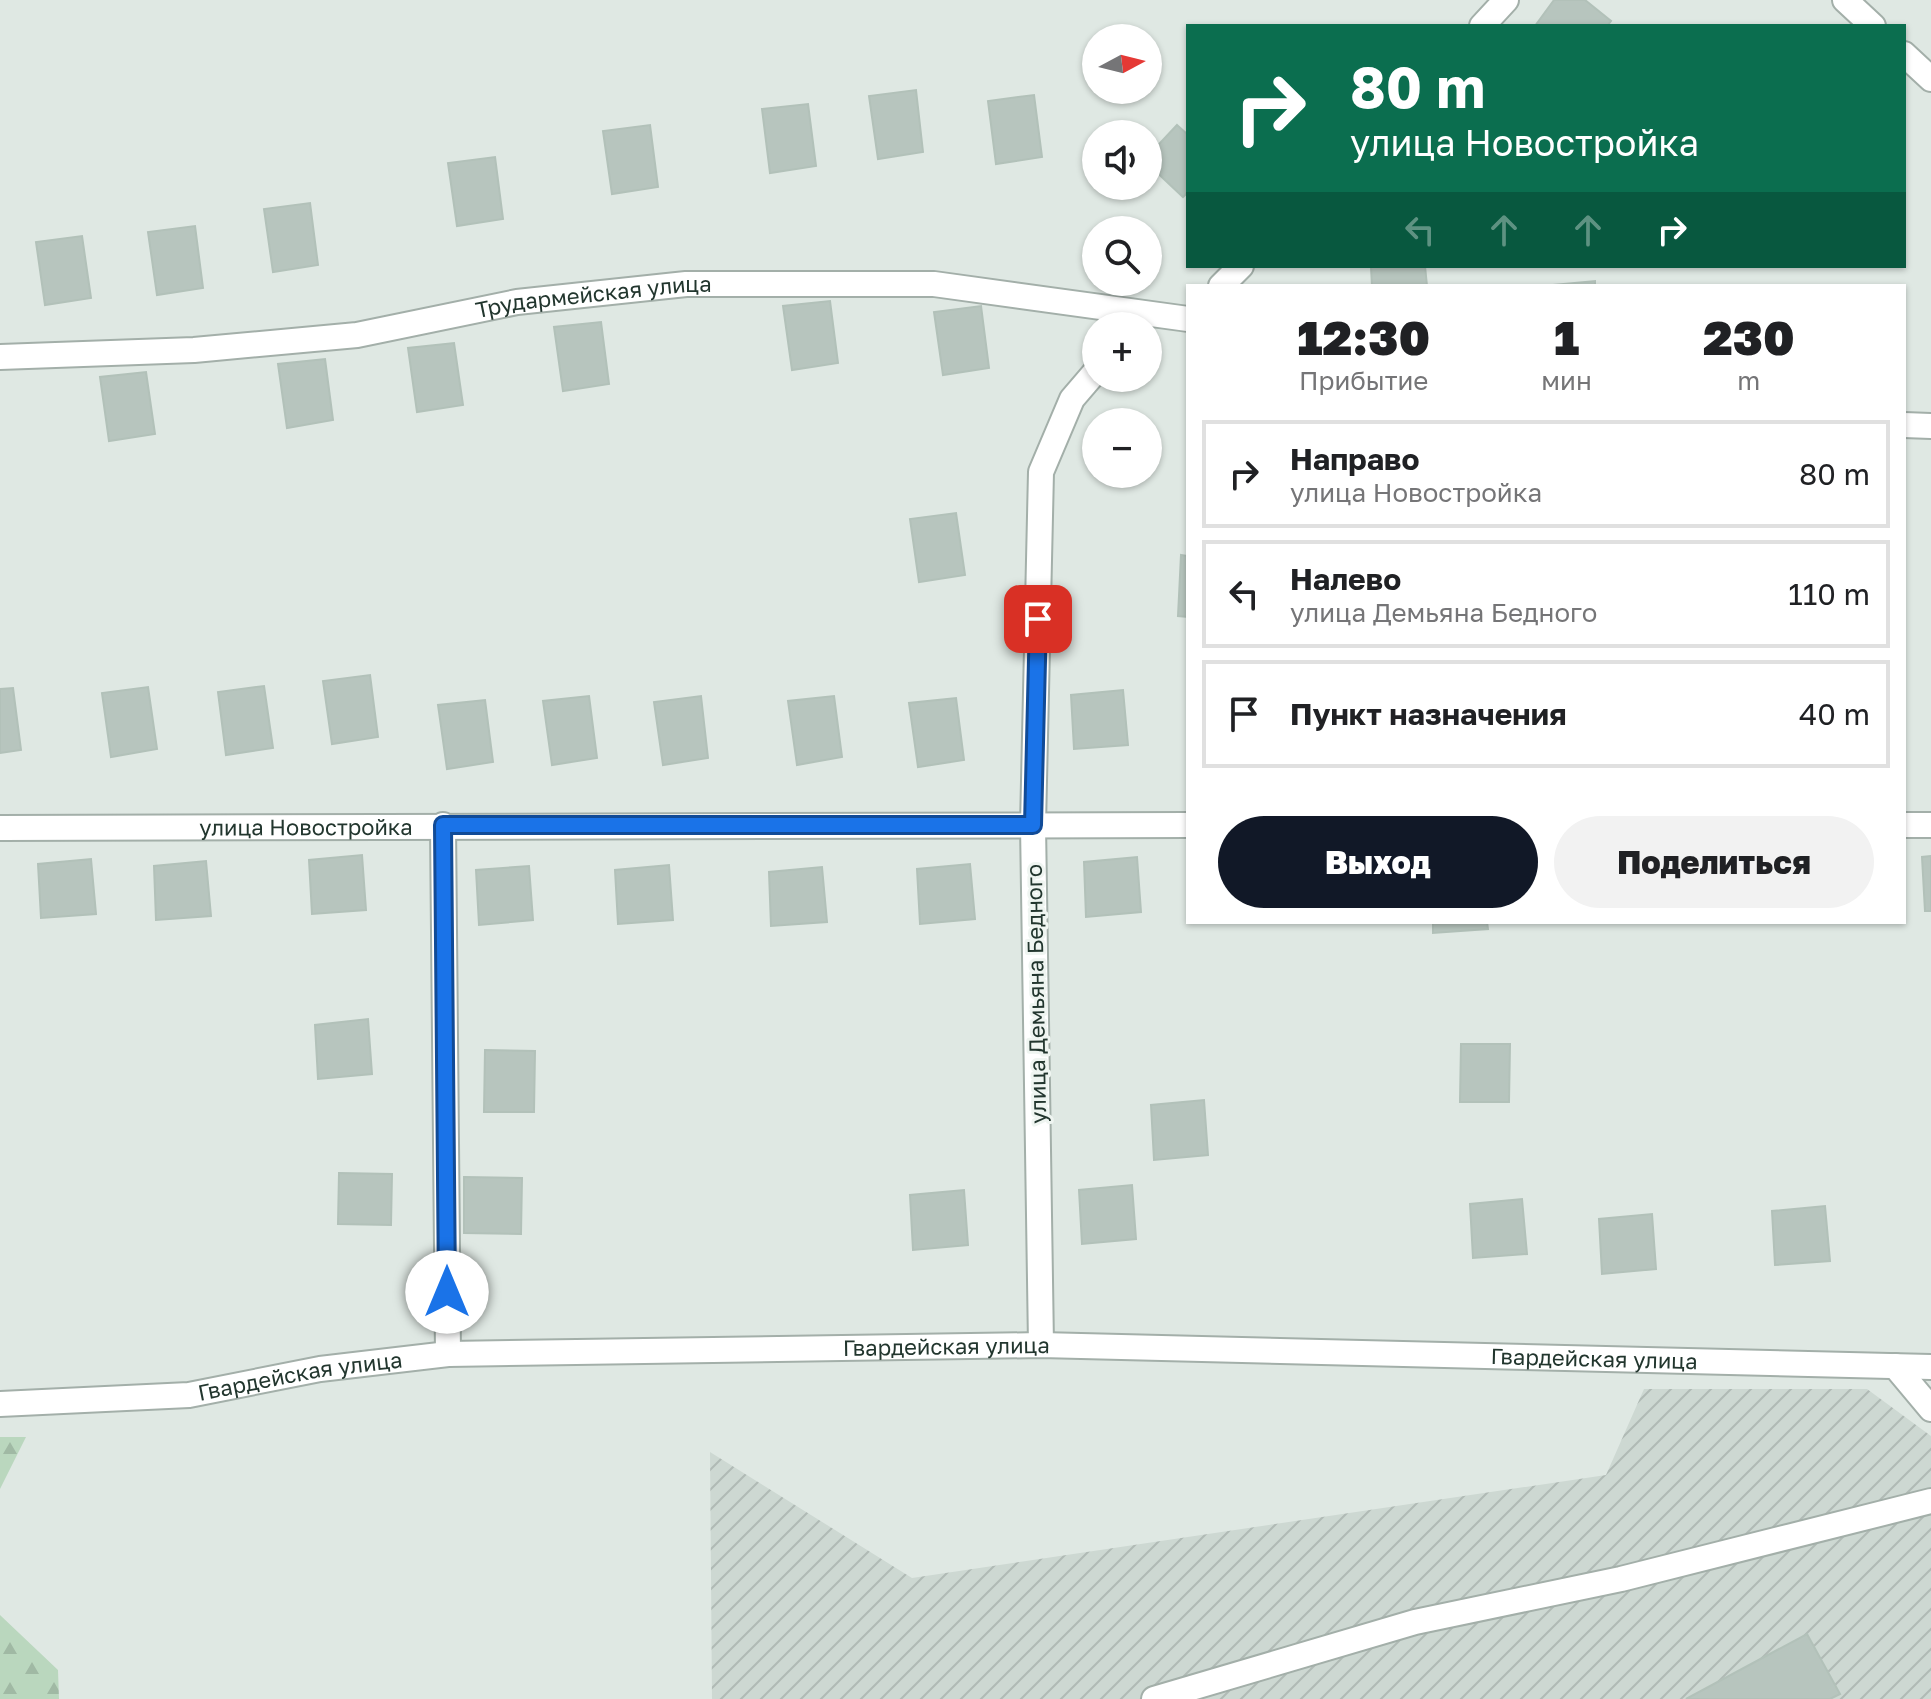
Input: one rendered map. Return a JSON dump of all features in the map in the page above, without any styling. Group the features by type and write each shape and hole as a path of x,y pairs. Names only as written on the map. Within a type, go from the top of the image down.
{"street":[{"path":"1484,24 1506,0"},
{"path":"1845,0 1871,24"},
{"path":"1906,56 1931,79"},
{"path":"1223,284 1239,268"},
{"name":"Трудармейская улица","path":"0,357 194,350 357,335 517,302 686,284 934,284 1186,319"},
{"path":"1162,328 1186,320"},
{"name":"улица Демьяна Бедного","path":"1041,1345 1033,825 1041,472 1072,399 1082,387"},
{"path":"1906,425 1931,426"},
{"path":"443,825 448,1354"},
{"name":"улица Новостройка","path":"0,828 1186,825"},
{"path":"1906,825 1931,825"},
{"name":"Гвардейская улица","path":"0,1404 189,1395 320,1369 448,1354 1041,1345 1931,1367"},
{"path":"1895,1366 1931,1409"},
{"path":"1154,1699 1415,1622 1621,1579 1931,1501"}],"shaded area":[{"path":"1644,1389 1867,1389 1931,1436 1931,1699 712,1699 710,1452 912,1578 1606,1475"}],"green space":[{"path":"0,1437 26,1437 0,1489"},
{"path":"0,1615 58,1670 59,1699 0,1699"}],"building":[{"path":"1554,0 1585,0 1611,21 1609,24 1536,24"},
{"path":"916,90 923,152 878,159 869,96"},
{"path":"1034,95 1042,157 996,164 988,101"},
{"path":"808,104 816,166 770,173 762,109"},
{"path":"650,125 658,187 612,194 603,131"},
{"path":"1177,125 1186,133 1186,194 1183,197 1162,177 1162,141"},
{"path":"495,157 503,219 457,226 448,163"},
{"path":"310,203 318,265 273,272 264,209"},
{"path":"195,226 203,288 157,295 148,232"},
{"path":"82,236 91,298 45,305 36,242"},
{"path":"1371,268 1425,268 1427,284 1372,284"},
{"path":"1595,281 1595,284 1563,284"},
{"path":"830,301 838,363 792,370 783,306"},
{"path":"981,306 989,368 943,375 934,312"},
{"path":"601,322 609,384 563,391 554,327"},
{"path":"454,343 463,405 417,412 408,348"},
{"path":"325,359 333,420 287,428 278,364"},
{"path":"146,372 155,434 109,441 100,377"},
{"path":"956,513 965,575 919,582 910,519"},
{"path":"1181,555 1186,556 1186,617 1178,616"},
{"path":"370,675 378,737 332,744 323,681"},
{"path":"264,686 273,748 226,755 218,692"},
{"path":"148,687 157,749 111,757 102,693"},
{"path":"13,688 21,750 0,753 0,689"},
{"path":"1123,690 1128,745 1074,749 1071,695"},
{"path":"589,696 597,758 552,765 543,701"},
{"path":"701,696 708,758 663,765 654,702"},
{"path":"834,696 842,757 797,765 788,701"},
{"path":"956,698 964,760 918,767 909,703"},
{"path":"485,700 493,762 447,769 438,705"},
{"path":"362,855 366,910 312,914 309,860"},
{"path":"1931,856 1931,911 1925,911 1922,857"},
{"path":"1137,857 1141,912 1086,917 1084,862"},
{"path":"91,859 96,914 41,918 38,864"},
{"path":"206,861 211,916 156,920 154,866"},
{"path":"970,864 975,919 920,924 917,869"},
{"path":"669,865 673,920 618,924 615,870"},
{"path":"529,866 533,920 479,925 476,870"},
{"path":"822,867 827,922 771,926 769,872"},
{"path":"1433,924 1487,924 1488,929 1433,933"},
{"path":"368,1019 372,1074 318,1079 315,1025"},
{"path":"1461,1044 1510,1044 1509,1102 1460,1102"},
{"path":"485,1050 535,1051 534,1112 484,1112"},
{"path":"1204,1100 1208,1155 1154,1160 1151,1105"},
{"path":"339,1173 392,1174 391,1225 338,1224"},
{"path":"464,1177 522,1178 521,1234 464,1233"},
{"path":"1132,1185 1136,1239 1082,1244 1079,1190"},
{"path":"964,1190 968,1245 913,1250 910,1195"},
{"path":"1522,1199 1527,1254 1473,1258 1470,1204"},
{"path":"1825,1206 1830,1261 1775,1265 1772,1211"},
{"path":"1652,1214 1656,1269 1602,1274 1599,1219"},
{"path":"1807,1634 1840,1694 1830,1699 1686,1699"}],"route":[{"path":"447,1292 443,825 1033,825 1038,619"}]}
